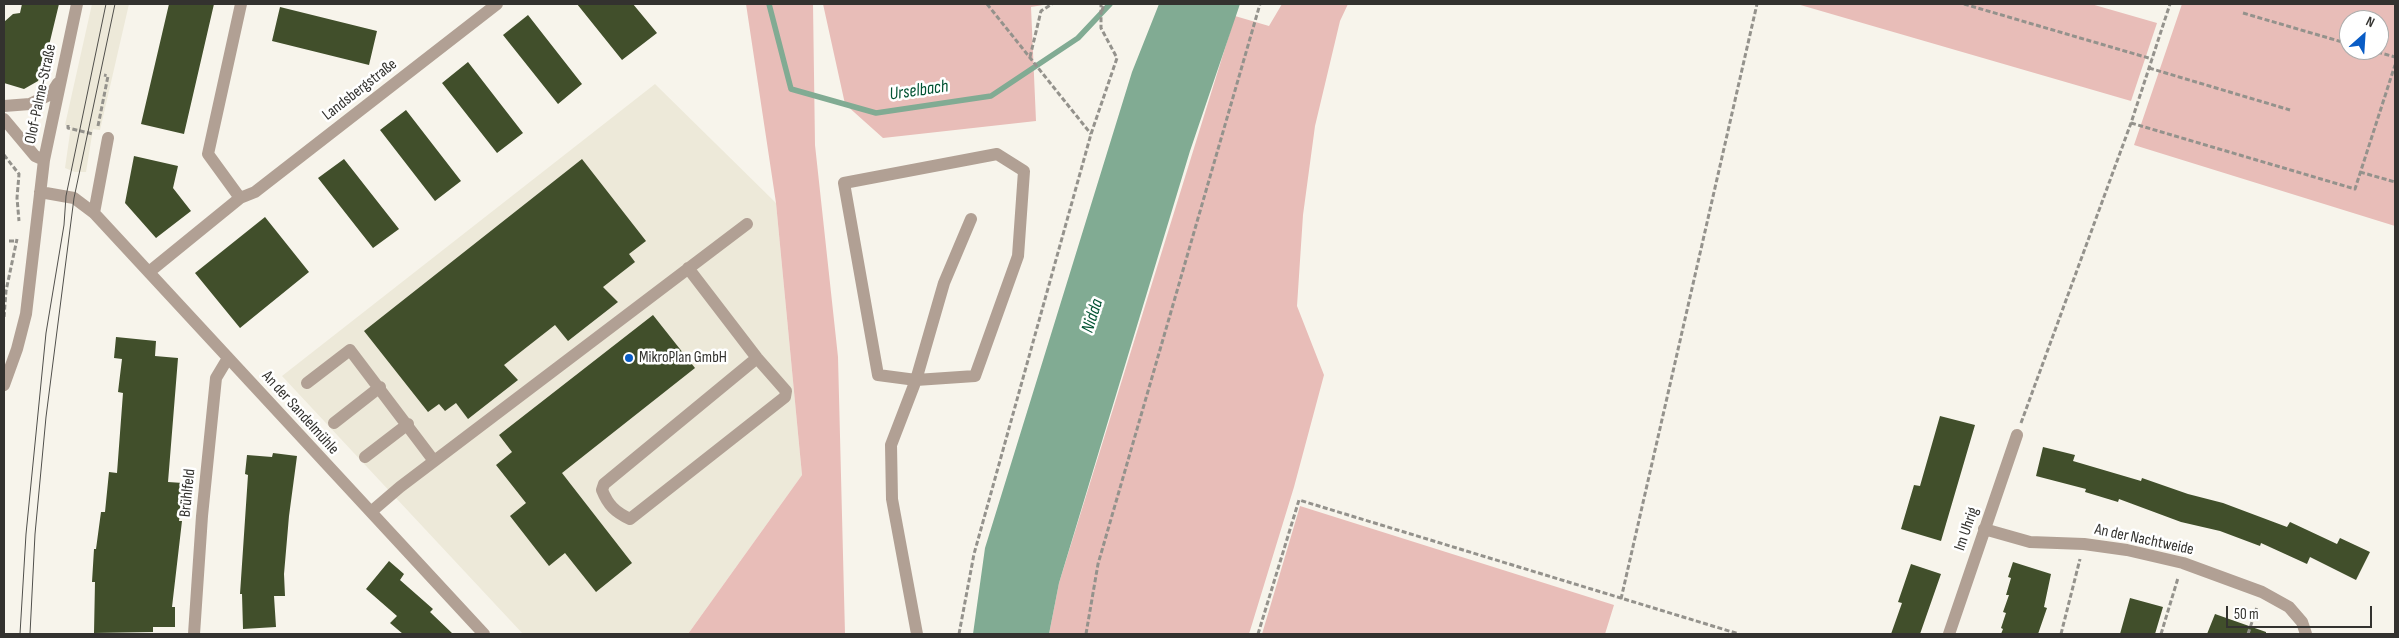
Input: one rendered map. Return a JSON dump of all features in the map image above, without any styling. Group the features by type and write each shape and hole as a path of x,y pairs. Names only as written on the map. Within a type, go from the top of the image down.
{"street":[{"name":"Olof-Palme-Straße","path":"4,385 17,349 26,314 44,160 76,4"},
{"path":"240,198 208,154 241,4"},
{"name":"Landsbergstraße","path":"149,272 240,198 255,192 497,4"},
{"path":"4,106 30,104 51,94 61,76"},
{"path":"4,119 35,156 44,160"},
{"path":"94,213 105,137"},
{"path":"997,154 1024,171 1018,256 982,358 975,376 916,380 878,375 844,183 997,154"},
{"name":"An der Sandelmühle","path":"40,192 74,198 94,213 329,469 372,511 484,634"},
{"path":"917,634 892,499 891,445 916,380 944,283 971,219"},
{"path":"372,511 434,461 747,224"},
{"path":"688,268 757,358 786,390 785,398 630,519 618,513 607,502 602,490 604,484 757,358"},
{"path":"307,383 350,350 408,424 434,461"},
{"name":"Brühlfeld","path":"194,634 202,516 216,378 228,358"},
{"path":"334,423 380,387"},
{"path":"365,458 408,424"},
{"name":"Im Uhrig","path":"1949,634 2017,435"},
{"name":"An der Nachtweide","path":"1984,529 2030,542 2084,544 2127,550 2183,563 2262,592 2289,607 2302,622 2306,634"}],"path":[{"path":"987,4 1091,134"},
{"path":"1030,58 1041,11 1052,4"},
{"path":"959,634 974,554 1091,134 1117,58 1101,28 1102,4"},
{"path":"1086,634 1098,564 1260,4"},
{"path":"1621,600 1757,4"},
{"path":"1964,4 2152,59"},
{"path":"2017,435 2131,123 2170,4"},
{"path":"2243,14 2339,41"},
{"path":"2131,123 2355,189 2395,65"},
{"path":"2149,68 2290,110"},
{"path":"69,122 68,128 105,137 104,128 97,126 108,76 104,74"},
{"path":"4,155 19,174 17,198 18,226"},
{"path":"2360,172 2395,182"},
{"path":"4,316 6,291 17,234"},
{"path":"9,241 16,241"},
{"path":"1258,634 1299,500 1621,600 1738,634"},
{"path":"2061,634 2084,544"},
{"path":"2161,634 2183,563"},
{"path":"2248,634 2262,592"}],"shaded area":[{"path":"92,4 129,4 100,130 93,129 86,172 75,172 65,168 71,126 65,125"},
{"path":"746,4 813,4 815,145 838,357 845,634 688,634 802,475 776,203"},
{"path":"823,4 1049,4 1031,7 1036,121 883,138 845,104"},
{"path":"1282,4 1348,4 1340,21 1315,126 1303,215 1297,306 1324,375 1294,487 1249,634 1049,634 1059,583 1235,16 1269,26"},
{"path":"1797,4 2091,4 2157,23 2131,101"},
{"path":"2182,4 2395,4 2395,226 2134,145"},
{"path":"655,84 776,203 802,475 688,634 523,634 282,376"},
{"path":"1300,506 1614,605 1605,634 1262,634"}],"water":[{"name":"Nidda","path":"1159,4 1240,4 1190,151 1059,583 1049,634 973,634 985,548 1132,72"}],"building":[{"path":"22,4 59,4 44,66 38,81 24,89 4,83 4,22 13,14 20,13"},
{"path":"169,4 214,4 184,134 141,124"},
{"path":"577,4 633,4 657,33 622,60"},
{"path":"280,7 377,31 369,65 272,41"},
{"path":"528,15 582,84 558,104 503,35"},
{"path":"468,62 523,133 497,153 442,83"},
{"path":"406,110 461,181 435,201 380,130"},
{"path":"134,156 178,166 173,188 191,211 156,238 125,203"},
{"path":"344,159 399,229 373,248 318,178"},
{"path":"582,159 646,241 629,254 635,262 603,287 618,302 568,341 555,325 504,365 518,380 468,419 456,403 445,411 439,404 428,412 364,331"},
{"path":"265,217 309,272 240,328 195,273"},
{"path":"653,315 695,368 562,473 632,563 596,592 565,553 549,566 510,516 526,503 496,465 512,452 499,435"},
{"path":"116,337 156,341 155,356 178,358 168,482 183,483 179,521 182,521 172,607 175,607 175,627 153,627 153,632 94,633 95,582 92,582 94,549 96,549 101,512 105,512 109,472 117,473 123,393 118,392 122,359 114,358"},
{"path":"1940,416 1975,425 1941,541 1901,529 1914,485 1920,486"},
{"path":"2043,447 2075,455 2073,461 2141,481 2142,478 2188,494 2223,503 2287,527 2290,522 2337,544 2340,538 2370,552 2356,580 2310,557 2307,564 2261,543 2260,546 2220,531 2181,522 2119,499 2118,502 2085,492 2086,489 2036,476"},
{"path":"273,453 297,456 284,574 285,596 274,596 276,627 243,629 242,594 240,594 248,475 245,474 247,455 272,457"},
{"path":"389,561 404,574 400,580 433,609 430,612 453,634 403,634 390,623 397,616 366,589"},
{"path":"2013,562 2051,574 2044,607 2047,608 2038,634 2001,634 2006,613 2003,612 2009,595 2006,595 2011,578 2008,577"},
{"path":"1911,564 1941,574 1920,634 1891,634 1902,603 1898,602"},
{"path":"2130,598 2163,607 2155,634 2120,634"},
{"path":"2215,614 2266,632 2266,634 2207,634"}],"waterway":[{"name":"Urselbach","path":"769,4 791,89 876,113 991,96 1078,38 1110,4"}],"tram line":[{"path":"20,634 26,534 46,333 64,225 66,196 106,4"},
{"path":"30,634 35,534 46,417 74,198 115,4"}],"place":[{"name":"MikroPlan GmbH","path":"629,358"}]}
